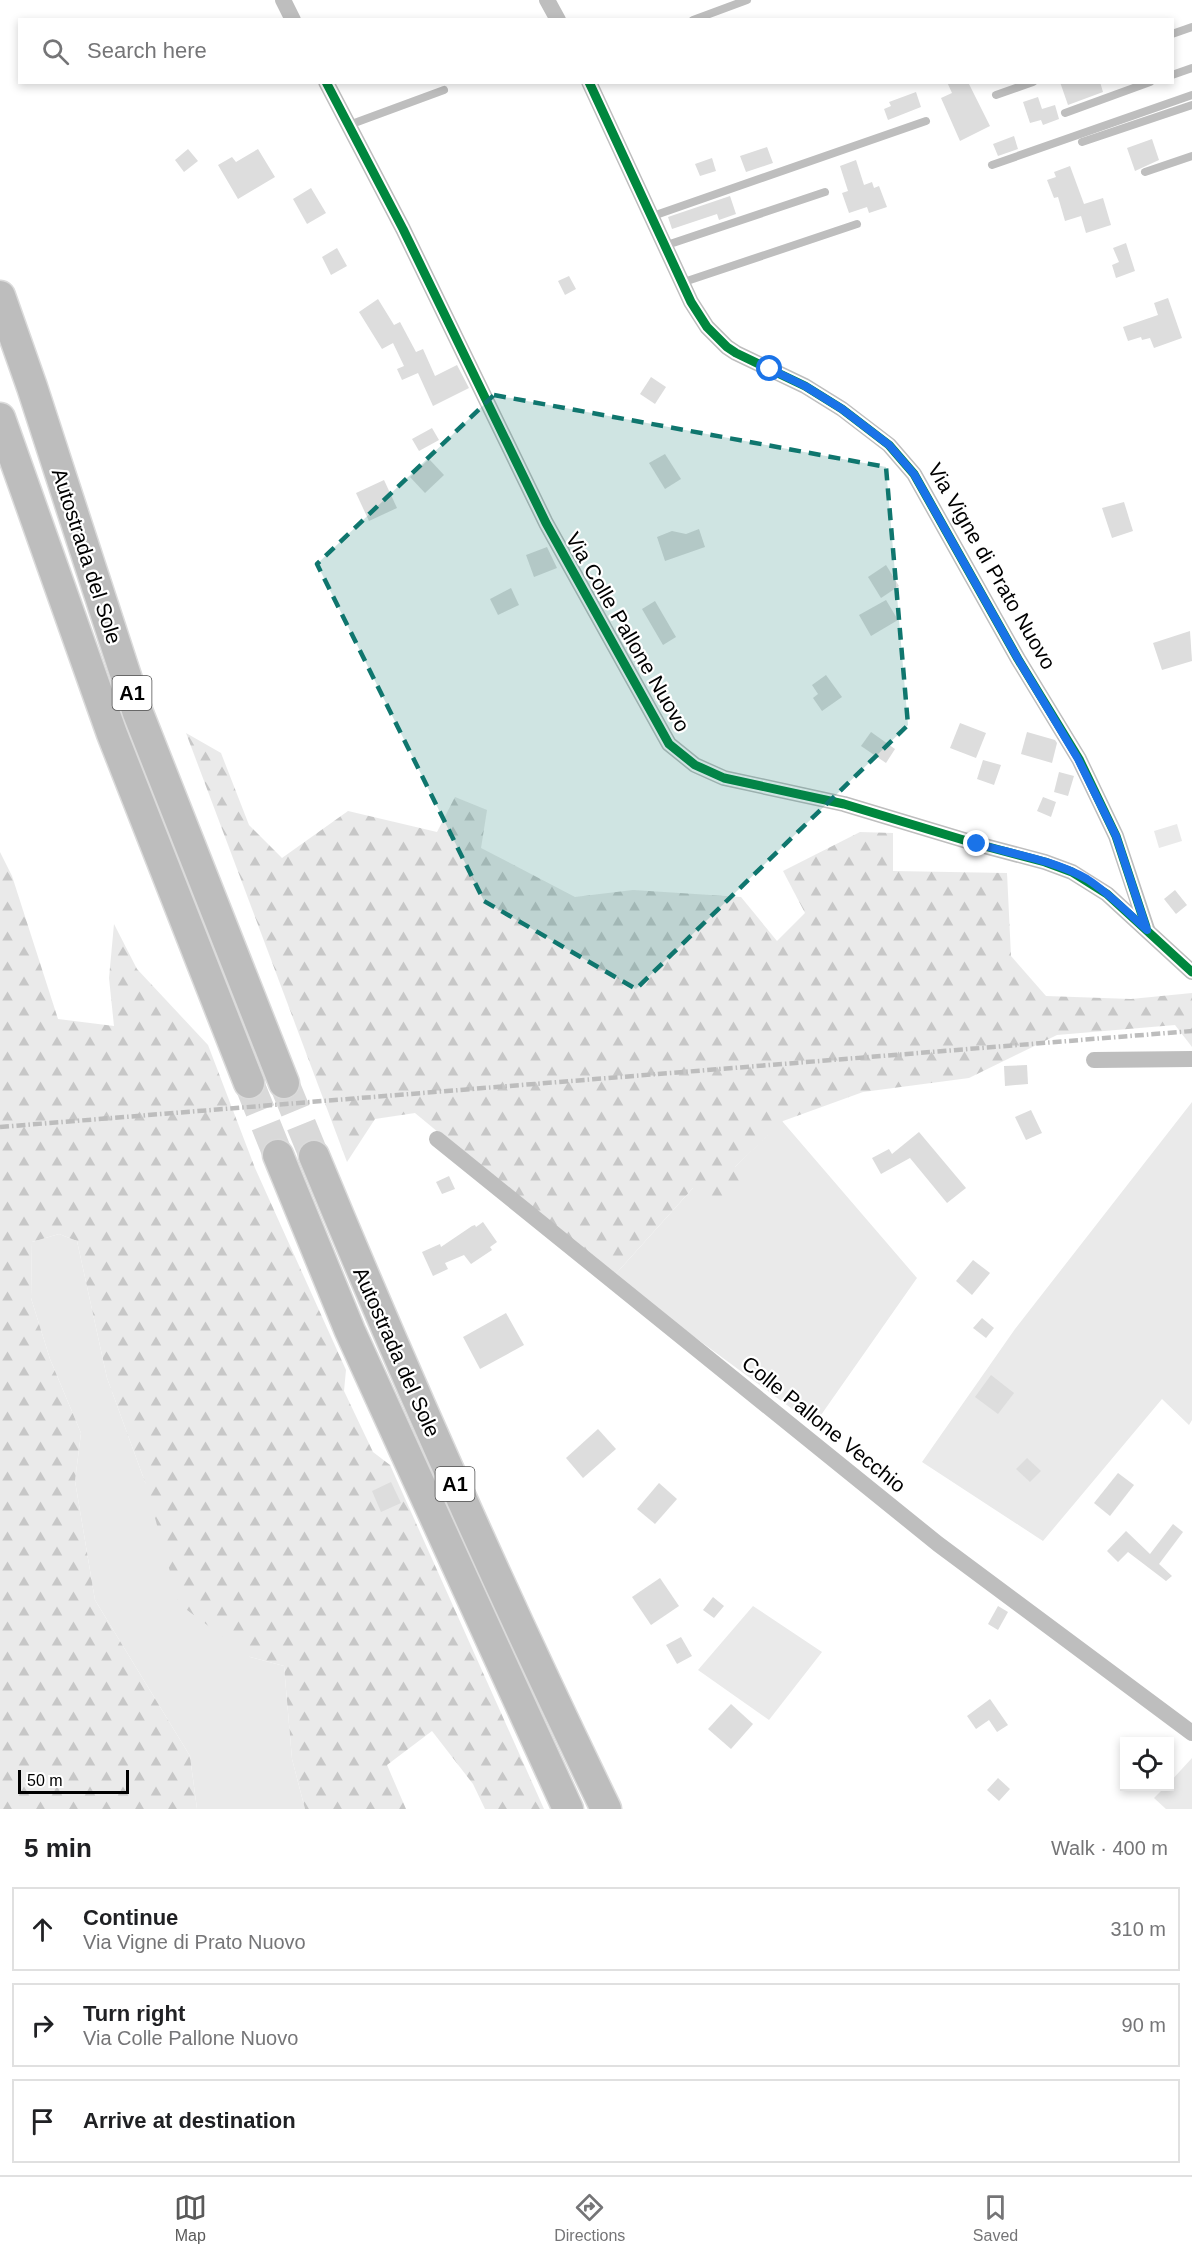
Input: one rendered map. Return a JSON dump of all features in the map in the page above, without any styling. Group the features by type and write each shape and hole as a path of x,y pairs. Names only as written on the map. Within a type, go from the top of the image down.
{"highway":[{"name":"Autostrada del Sole","path":"0,296 36,398 138,713 284,1083"},
{"name":"Autostrada del Sole","path":"0,418 112,734 249,1083"},
{"name":"Autostrada del Sole","path":"278,1155 350,1331 568,1809"},
{"name":"Autostrada del Sole","path":"314,1156 392,1346 606,1809"}],"street":[{"path":"283,0 293,18"},
{"path":"548,0 557,18"},
{"name":"Via Colle Pallone Nuovo","path":"327,84 403,228 546,523 669,744 695,765 724,778 844,804 1059,867 1097,886 1192,972"},
{"name":"Via Vigne di Prato Nuovo","path":"590,84 681,283 707,327 736,354 805,386 842,409 889,445 914,474 1018,659 1078,759 1116,836 1147,930"},
{"path":"1094,1060 1192,1059"},
{"name":"Colle Pallone Vecchio","path":"437,1139 938,1544 1192,1733"}],"lane":[{"path":"698,18 747,0"},
{"path":"1174,34 1192,27"},
{"path":"1174,75 1192,68"},
{"path":"996,95 1027,84"},
{"path":"1065,113 1145,84"},
{"path":"349,125 444,90"},
{"path":"992,165 1192,95"},
{"path":"1082,142 1192,105"},
{"path":"650,217 926,121"},
{"path":"1145,172 1192,156"},
{"path":"664,246 825,192"},
{"path":"681,283 857,224"}],"highlighted area":[{"path":"494,395 886,467 908,725 636,989 484,901 317,564"}],"green space":[{"path":"186,733 221,753 249,825 282,858 348,811 437,832 455,797 487,810 481,848 575,897 633,890 741,897 777,941 805,913 783,871 860,832 893,833 893,871 1007,873 1011,956 1046,996 1131,999 1192,993 1192,1047 1175,1025 1057,1035 969,1078 863,1092 783,1121 735,1167 744,1189 718,1200 693,1188 613,1277 415,1113 375,1119 347,1162"},
{"path":"1177,824 1182,841 1159,848 1154,831"},
{"path":"0,852 12,876 58,1019 114,1026 109,978 114,924 137,969 208,1045 255,1168 346,1370 344,1391 373,1452 390,1465 544,1809 485,1809 473,1784 432,1731 387,1765 406,1809 305,1809 292,1759 284,1666 250,1657 179,1604 145,1482 107,1378 77,1241 59,1234 32,1242 31,1298 50,1359 81,1433 75,1481 95,1600 190,1756 197,1809 0,1809"},
{"path":"1192,1102 1192,1420 1189,1425 1162,1399 1043,1541 922,1462 1015,1329"},
{"path":"782,1121 917,1278 814,1425 613,1277 694,1187 735,1167"},
{"path":"59,1234 77,1241 107,1378 145,1482 250,1657 284,1666 292,1759 305,1809 197,1809 190,1756 95,1600 75,1481 81,1433 50,1359 31,1298 32,1242"},
{"path":"753,1606 822,1652 769,1720 698,1670"},
{"path":"1192,1758 1192,1809 1166,1809 1154,1798 1161,1791 1174,1791 1174,1778"}],"building":[{"path":"948,84 969,84 990,126 960,141 941,98 952,93"},
{"path":"1061,84 1101,84 1103,92 1068,105"},
{"path":"916,92 921,107 888,120 884,109 891,106 889,102"},
{"path":"1038,97 1042,109 1055,105 1059,119 1043,125 1041,120 1030,123 1023,102"},
{"path":"1014,136 1018,149 998,156 993,144"},
{"path":"1152,139 1159,160 1135,171 1127,148"},
{"path":"767,147 773,163 746,172 740,156"},
{"path":"188,149 198,161 184,172 175,160"},
{"path":"258,149 275,177 238,199 218,165 232,157 236,162"},
{"path":"712,158 716,171 700,176 695,164"},
{"path":"856,160 864,185 872,182 874,188 879,186 887,207 869,213 867,207 849,213 842,193 848,191 840,166"},
{"path":"1070,166 1084,204 1103,198 1111,225 1086,233 1081,216 1065,221 1058,197 1054,198 1047,180 1056,177 1054,172"},
{"path":"311,188 326,213 307,224 293,199"},
{"path":"730,196 736,214 719,220 717,214 672,229 668,217"},
{"path":"1126,243 1135,271 1116,278 1112,265 1119,262 1113,248"},
{"path":"337,248 347,266 331,275 322,257"},
{"path":"569,276 576,289 565,295 558,281"},
{"path":"1168,298 1182,338 1154,348 1150,338 1142,340 1141,337 1128,341 1123,327 1158,315 1154,303"},
{"path":"378,299 394,325 400,322 416,352 423,349 435,376 457,365 469,388 433,406 418,373 402,380 397,369 404,366 393,343 382,349 359,312"},
{"path":"651,377 666,387 655,404 640,394"},
{"path":"432,428 439,440 419,451 412,439"},
{"path":"665,454 681,479 665,489 649,463"},
{"path":"429,459 444,475 425,493 410,477"},
{"path":"384,480 397,508 369,521 356,493"},
{"path":"1124,502 1133,531 1112,538 1102,508"},
{"path":"699,529 705,547 665,561 657,537 672,531 686,534"},
{"path":"547,547 557,568 534,577 526,555"},
{"path":"886,565 899,586 881,598 868,577"},
{"path":"511,588 519,605 498,615 490,599"},
{"path":"886,600 898,620 871,636 859,615"},
{"path":"655,601 676,637 663,645 642,609"},
{"path":"1190,631 1192,661 1162,670 1153,643"},
{"path":"826,675 842,697 822,711 813,698 818,694 812,685"},
{"path":"960,723 986,733 976,758 950,748"},
{"path":"871,732 895,749 886,763 861,746"},
{"path":"1027,732 1055,740 1057,743 1052,763 1021,754"},
{"path":"983,760 1001,765 994,785 977,779"},
{"path":"1059,772 1074,776 1068,796 1054,792"},
{"path":"1043,797 1056,802 1051,817 1037,811"},
{"path":"1175,890 1187,905 1176,914 1164,899"},
{"path":"1027,1065 1028,1084 1005,1086 1004,1066"},
{"path":"1031,1110 1042,1133 1026,1140 1015,1117"},
{"path":"919,1132 966,1188 947,1203 910,1158 881,1174 872,1158 889,1149 892,1154"},
{"path":"449,1176 455,1189 442,1194 436,1182"},
{"path":"483,1222 497,1242 490,1247 492,1250 471,1264 464,1255 445,1263 448,1269 433,1276 422,1252 440,1244 441,1247 472,1226 476,1227"},
{"path":"973,1260 990,1273 972,1295 956,1281"},
{"path":"506,1313 524,1345 480,1369 463,1337"},
{"path":"982,1318 994,1328 986,1338 973,1328"},
{"path":"991,1375 1014,1393 998,1414 975,1397"},
{"path":"598,1429 616,1449 583,1478 566,1458"},
{"path":"1027,1458 1041,1471 1030,1482 1016,1469"},
{"path":"1118,1473 1134,1485 1110,1516 1094,1503"},
{"path":"391,1482 401,1503 381,1512 372,1491"},
{"path":"659,1483 677,1499 655,1524 637,1509"},
{"path":"1173,1524 1183,1532 1159,1564 1172,1576 1166,1581 1128,1552 1118,1562 1107,1551 1126,1531 1150,1554"},
{"path":"660,1578 679,1606 651,1625 632,1597"},
{"path":"713,1597 724,1606 714,1618 703,1610"},
{"path":"998,1606 1008,1612 998,1630 988,1624"},
{"path":"681,1637 692,1656 677,1664 666,1645"},
{"path":"990,1699 1008,1725 997,1732 989,1720 976,1729 967,1716"},
{"path":"731,1704 753,1724 731,1749 708,1729"},
{"path":"998,1778 1010,1789 999,1801 987,1790"}],"tunnel":[{"path":"249,1083 278,1155"},
{"path":"284,1083 314,1156"}],"railway":[{"path":"0,1127 1192,1031"}],"cycle path":[{"path":"327,84 403,229 546,523 669,744 695,765 724,778 844,804 1045,862 1072,872 1107,894 1192,972"},
{"path":"590,84 691,302 707,327 736,353 805,386 842,409 889,445 914,474 1018,659 1079,759 1116,836 1146,927"}],"route":[{"path":"770,369 805,386 842,409 879,436 907,463 1018,659 1078,759 1116,836 1147,930 1107,894 1086,879 1046,862 977,844"}]}
